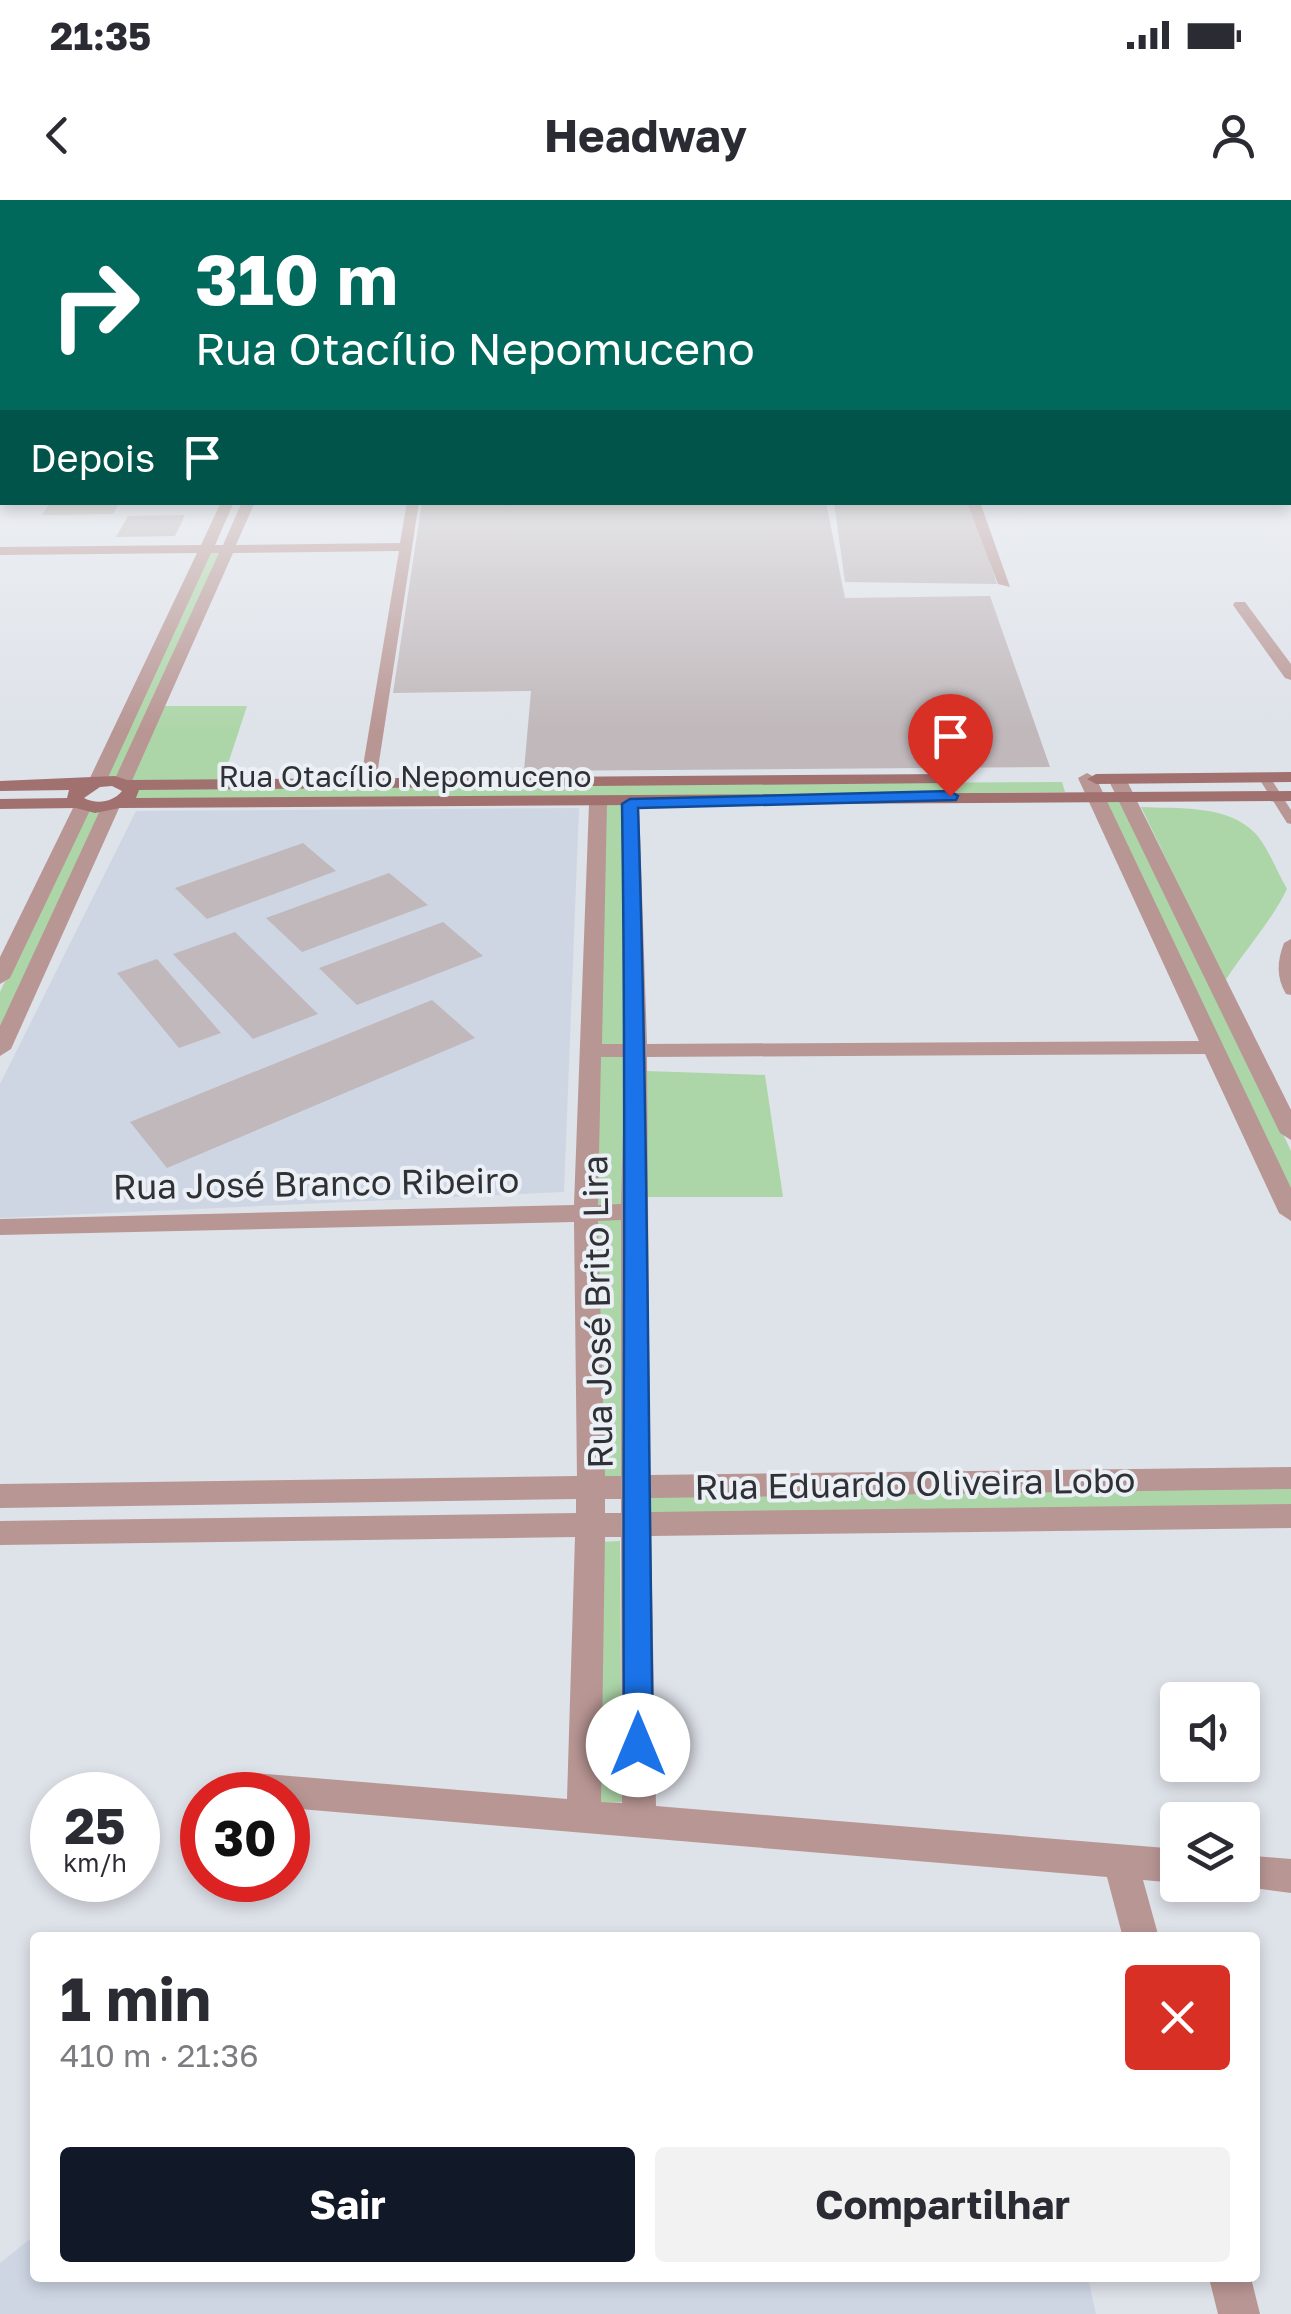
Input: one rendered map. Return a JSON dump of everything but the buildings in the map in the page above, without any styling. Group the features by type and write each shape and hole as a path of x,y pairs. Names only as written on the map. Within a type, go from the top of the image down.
{"street":[{"path":"80,805 74,796 92,784 213,534"},
{"path":"0,1049 120,794 235,534"},
{"path":"370,784 407,534"},
{"path":"985,534 1005,584"},
{"path":"2,553 405,547"},
{"path":"1240,605 1291,676"},
{"name":"Rua Otacílio Nepomuceno","path":"1122,787 1291,777"},
{"path":"0,786 92,784 120,794"},
{"name":"Rua Otacílio Nepomuceno","path":"120,794 370,784 1091,786 1284,796"},
{"path":"1091,786 1291,1213"},
{"name":"Rua Otacílio Nepomuceno","path":"120,794 630,804 1091,786"},
{"path":"1122,787 1291,1134"},
{"path":"0,804 80,805 120,794"},
{"name":"Rua José Brito Lira","path":"584,1816 591,1488 586,1212 598,804"},
{"name":"Rua José Brito Lira","path":"630,804 636,1050 633,1212 639,1820"},
{"path":"0,978 80,805"},
{"path":"591,1051 1214,1048"},
{"name":"Rua José Branco Ribeiro","path":"0,1227 633,1212"},
{"name":"Rua Eduardo Oliveira Lobo","path":"0,1496 1291,1478"},
{"name":"Rua Eduardo Oliveira Lobo","path":"0,1533 1291,1516"},
{"path":"310,1794 1160,1864"},
{"path":"1120,1860 1138,1932"},
{"path":"1260,1873 1291,1876"},
{"path":"1231,2282 1239,2314"}],"lane":[{"path":"1264,777 1284,796 1291,820"},
{"path":"1291,943 1285,957 1286,981 1291,992"}],"shaded area":[{"path":"579,808 564,1192 0,1218 0,1084 136,811"},
{"path":"30,2239 30,2282 1089,2282 1096,2314 0,2314 0,2263"}],"green space":[{"path":"209,550 224,550 121,781 106,780"},
{"path":"162,706 247,706 222,782 129,784"},
{"path":"1062,782 1065,792 128,802 133,787"},
{"path":"1124,798 1291,1151 1291,1203 1104,799"},
{"path":"604,805 627,805 631,1045 598,1045"},
{"path":"1141,807 1201,810 1244,824 1264,845 1287,889 1225,981"},
{"path":"86,811 101,811 0,1031 0,992"},
{"path":"629,1054 624,1207 586,1207 598,1056"},
{"path":"646,1071 765,1075 783,1197 642,1197"},
{"path":"625,1218 632,1477 598,1478 593,1219"},
{"path":"1291,1486 1291,1509 647,1519 644,1493"},
{"path":"620,1541 622,1802 593,1803 599,1542"}],"route":[{"path":"638,1745 633,1212 636,1050 630,804 950,796"}]}
